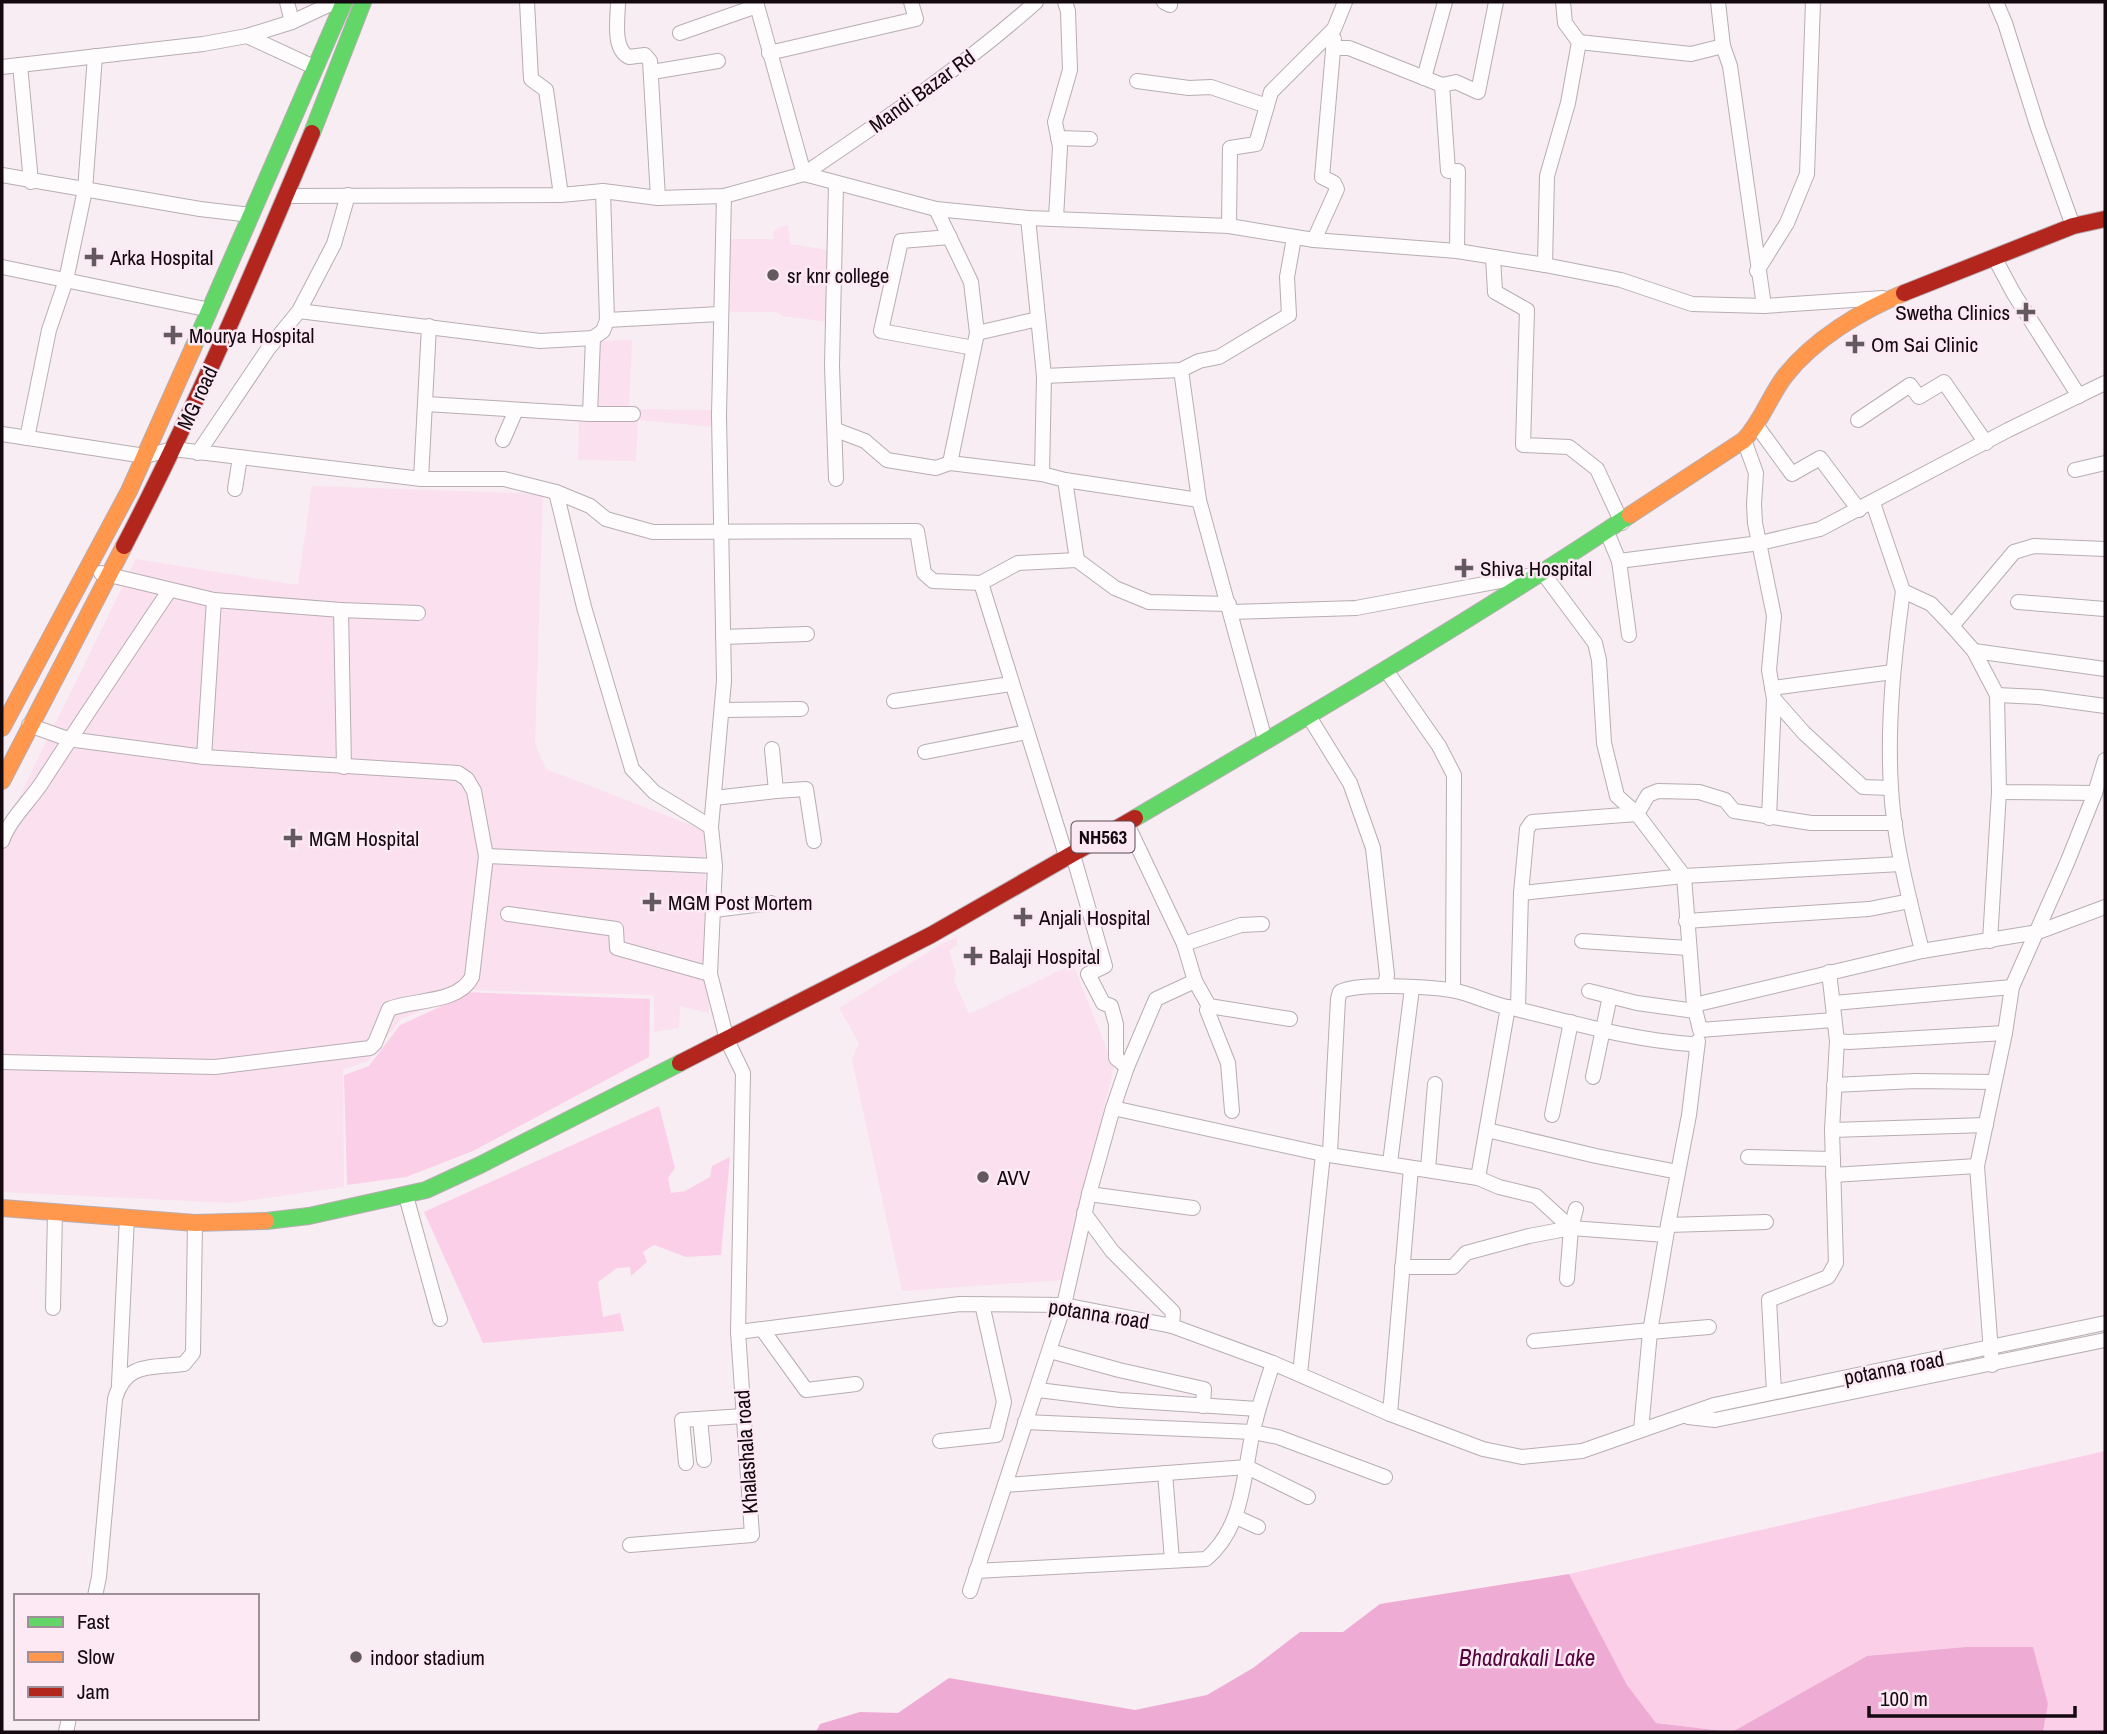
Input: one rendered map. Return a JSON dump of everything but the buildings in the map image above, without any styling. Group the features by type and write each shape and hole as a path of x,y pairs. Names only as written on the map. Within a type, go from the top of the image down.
{"main road":[{"name":"MG road","path":"2,728 129,491 261,196 344,2"},
{"name":"MG road","path":"2,781 173,449 235,317 336,75 363,2"},
{"name":"NH563","path":"2,1208 195,1223 258,1222 309,1216 405,1196 426,1190 480,1165 931,934 1127,824 1386,670 1622,523 1744,440 1757,426 1784,377 1814,345 1851,321 1895,297 1994,257 2073,226 2105,219"}],"street":[{"path":"287,2 292,22"},
{"path":"2,67 202,44 247,36 292,22 335,2"},
{"path":"527,2 531,79 546,90 561,195"},
{"path":"618,2 620,50 629,57 641,54 648,57 652,72 658,198"},
{"path":"769,53 916,19 911,2"},
{"name":"Mandi Bazar Rd","path":"804,174 931,87 993,40 1036,2"},
{"path":"1056,218 1060,147 1055,122 1070,70 1068,11 1065,2"},
{"path":"1314,240 1337,189 1334,183 1322,177 1335,29 1345,2"},
{"path":"1424,78 1445,2"},
{"path":"1333,48 1349,48 1442,85 1456,82 1478,92 1496,2"},
{"path":"1545,265 1547,176 1568,103 1579,42 1565,23 1563,2"},
{"path":"1718,2 1723,46 1734,91 1764,306"},
{"path":"1757,271 1787,223 1808,174 1813,2"},
{"path":"1996,2 2073,226"},
{"path":"680,33 756,4 804,174"},
{"path":"1229,226 1230,148 1256,144 1270,92 1335,29"},
{"path":"247,36 316,68"},
{"path":"1579,42 1691,54 1723,46"},
{"path":"27,438 49,330 66,280 85,190 94,55"},
{"path":"652,72 718,61"},
{"path":"20,65 31,182"},
{"path":"1137,81 1211,88 1267,106"},
{"path":"1442,85 1448,171 1458,171 1457,251"},
{"path":"1058,138 1090,139"},
{"path":"285,196 561,195 603,191 658,198 724,196 804,174 936,209 1028,218 1229,226 1294,238 1457,251 1621,280 1692,304 1764,306 1895,297"},
{"path":"2,175 31,182 251,215"},
{"path":"836,184 832,366 836,479"},
{"path":"299,311 540,341 593,338 603,331 607,320 603,191"},
{"path":"198,453 268,349 299,311 334,244 348,195"},
{"path":"724,196 720,314 720,532 724,681 711,827 715,866 710,974 727,1040 743,1073 738,1332"},
{"path":"936,209 971,282 977,333 950,463"},
{"path":"1028,218 1044,376 1042,474"},
{"path":"950,237 901,240 881,331 974,348"},
{"path":"1044,376 1181,370 1199,361 1219,357 1289,314 1287,277 1294,238"},
{"path":"1493,257 1495,292 1527,310 1523,445 1569,447 1597,469 1622,523"},
{"path":"1994,257 2014,294 2079,396"},
{"path":"2,267 210,310"},
{"path":"607,320 720,314"},
{"path":"977,333 1038,319"},
{"path":"421,479 429,326"},
{"path":"590,414 593,338"},
{"path":"1181,370 1199,500 1265,740"},
{"path":"1858,420 1910,385 1919,397 1944,382 1986,443"},
{"path":"1619,561 1760,543 1820,529 2105,383"},
{"path":"426,404 590,414 634,414"},
{"path":"503,440 516,410"},
{"path":"1757,426 1792,474 1820,458 1866,507 1903,591 1892,672 1891,789 1901,864 1922,951"},
{"path":"836,430 865,441 887,460 936,468 950,463 1042,474 1065,480 1199,500"},
{"path":"2,434 145,456 173,449 421,479 504,479 556,492 590,506 606,519 653,532 917,531 926,577 933,582 981,583 1018,563 1077,560 1115,588 1149,602 1230,608 1356,608 1542,573 1595,643 1599,660 1604,743 1616,796 1637,814 1684,876 1694,1008 1700,1030 1689,1115 1651,1331 1641,1430"},
{"path":"1744,440 1756,473 1754,504 1774,616 1769,670 1773,693 1769,817"},
{"path":"236,489 240,457"},
{"path":"2075,470 2105,463"},
{"path":"1065,480 1077,560"},
{"path":"556,492 584,607 632,769 654,793 711,827"},
{"path":"1607,532 1619,561 1629,635"},
{"path":"1952,626 2014,552 2034,546 2105,550"},
{"path":"86,569 214,600 418,613"},
{"path":"981,583 1011,684 1105,966 1088,974 1103,1003 1111,1006 1116,1024 1116,1058 1127,1067"},
{"path":"2,841 8,827 39,786 169,591"},
{"path":"1903,591 1931,604 1952,626 1974,651 1997,695 1999,792 1990,941"},
{"path":"204,757 214,600"},
{"path":"2018,602 2105,609"},
{"path":"341,610 344,767"},
{"path":"723,637 807,634"},
{"path":"1974,651 2105,669"},
{"path":"1386,670 1439,746 1454,775 1453,990"},
{"path":"1773,693 1892,672"},
{"path":"894,701 1011,684"},
{"path":"1773,693 1804,733 1863,787 1891,789"},
{"path":"1997,695 2039,696 2105,706"},
{"path":"722,710 801,709"},
{"path":"1308,715 1350,783 1373,848 1387,975 1385,986"},
{"path":"2,1062 215,1068 370,1048 375,1043 388,1009 400,1004 447,996 469,984 486,856 474,791 467,779 457,773 204,757 68,739 29,725"},
{"path":"925,751 1027,732"},
{"path":"772,749 776,791"},
{"path":"1992,1365 1977,1166 2012,988 2095,793 2105,760"},
{"path":"713,798 806,789 814,841"},
{"path":"1637,814 1648,795 1658,790 1699,792 1725,800 1734,811 1811,823 1895,823"},
{"path":"1999,792 2095,793"},
{"path":"1478,1178 1513,1008 1527,829 1532,822 1637,814"},
{"path":"1127,824 1184,944 1195,981 1209,1006 1207,1010 1228,1063 1232,1111"},
{"path":"486,856 715,866"},
{"path":"1521,893 1684,876 1901,864"},
{"path":"1686,921 1869,909 1910,901"},
{"path":"714,910 771,903"},
{"path":"1589,991 1694,1008 1829,972 1922,951 2038,932 2105,907"},
{"path":"508,914 615,929 617,947 710,974"},
{"path":"1184,944 1241,925 1262,924"},
{"path":"1582,941 1688,948"},
{"path":"1774,1392 1769,1300 1828,1277 1836,1263 1832,1130 1837,1041 1829,972"},
{"path":"970,1591 1064,1305 1089,1194 1127,1067 1156,999 1195,981"},
{"path":"1300,1374 1327,1154 1340,992 1385,986 1453,990 1603,1030 1698,1048"},
{"path":"1390,1163 1412,988"},
{"path":"1834,1003 2012,988"},
{"path":"1593,1077 1610,996"},
{"path":"1209,1006 1290,1019"},
{"path":"1700,1030 1834,1020"},
{"path":"1552,1115 1571,1022"},
{"path":"1837,1041 2005,1033"},
{"path":"1834,1084 1994,1082"},
{"path":"1428,1169 1435,1084"},
{"path":"1113,1108 1327,1154 1478,1178 1499,1187 1536,1196 1571,1228"},
{"path":"1832,1130 1986,1125"},
{"path":"1487,1130 1596,1156 1678,1171"},
{"path":"1748,1157 1832,1159"},
{"path":"1833,1175 1977,1166"},
{"path":"1390,1414 1411,1168"},
{"path":"1089,1194 1194,1209"},
{"path":"405,1196 440,1320"},
{"path":"1567,1279 1571,1228 1576,1209"},
{"path":"54,1308 55,1212"},
{"path":"1084,1213 1112,1251 1173,1312 1172,1326"},
{"path":"95,1594 115,1399 119,1384 127,1217"},
{"path":"1402,1267 1453,1268 1466,1253 1571,1228 1667,1230 1766,1222"},
{"path":"119,1384 127,1375 138,1370 184,1364 193,1353 195,1223"},
{"name":"potanna road","path":"738,1332 960,1304 1064,1305 1172,1326 1273,1363 1390,1414 1483,1449 1522,1457 1582,1451 1714,1405 2105,1322"},
{"path":"940,1441 996,1435 1004,1402 982,1304"},
{"path":"1534,1341 1709,1327"},
{"path":"762,1329 806,1390 856,1384"},
{"name":"Khalashala road","path":"630,1545 752,1535 738,1332"},
{"name":"potanna road","path":"1684,1417 1715,1420 2105,1340"},
{"path":"1050,1351 1204,1389 1203,1406"},
{"path":"976,1571 1206,1559 1217,1549 1236,1517 1252,1432 1273,1363"},
{"path":"1038,1390 1120,1400 1258,1409"},
{"path":"686,1463 682,1420 744,1416"},
{"path":"700,1419 704,1460"},
{"path":"1025,1422 1252,1432 1279,1437 1385,1477"},
{"path":"1005,1485 1247,1467 1308,1497"},
{"path":"1165,1474 1172,1560"},
{"path":"1236,1517 1258,1527"}],"shaded area":[{"path":"788,225 790,244 829,250 829,322 783,316 776,312 730,312 731,239 774,239 773,232"},
{"path":"632,340 629,409 716,410 715,427 638,420 636,461 578,460 579,421 594,417 598,341"},
{"path":"312,486 543,494 535,744 546,769 704,830 709,1013 680,1006 679,1028 654,1032 654,995 463,990 400,1020 368,1061 343,1070 344,1187 232,1203 2,1192 2,832 136,559 298,585"},
{"name":"AVV","path":"957,937 957,945 949,951 956,972 954,980 969,1014 1073,964 1114,1067 1063,1280 902,1291 852,1060 859,1043 839,1008 939,945"},
{"path":"464,992 650,999 649,1057 473,1151 406,1177 347,1185 344,1075 369,1066 400,1025 446,1004"},
{"path":"659,1106 675,1168 668,1178 671,1193 685,1191 710,1177 712,1166 730,1157 721,1255 686,1257 654,1245 643,1252 647,1262 631,1276 630,1267 617,1268 598,1282 603,1317 620,1313 624,1331 483,1343 424,1212"},
{"path":"2105,1451 2105,1732 2043,1732 2048,1704 1867,1656 1732,1732 1656,1723 1627,1685 1569,1574"}],"water":[{"name":"Bhadrakali Lake","path":"1569,1574 1627,1685 1656,1723 1732,1732 816,1732 820,1724 860,1712 898,1713 949,1678 1135,1710 1207,1695 1253,1668 1300,1632 1343,1632 1380,1604"},
{"path":"1967,1647 2033,1647 2048,1704 2043,1732 1732,1732 1867,1656"}],"traffic: fast":[{"path":"193,348 344,2"},
{"path":"312,133 363,2"},
{"path":"1135,818 1447,632 1630,515"},
{"path":"266,1221 309,1216 426,1190 680,1063"}],"traffic: slow":[{"path":"1630,515 1744,440 1785,376 1824,338 1855,317 1904,293"},
{"path":"2,728 129,491 193,348"},
{"path":"2,781 124,546"},
{"path":"2,1208 195,1223 266,1221"}],"traffic: jam":[{"path":"124,546 199,393 312,133"},
{"path":"1904,293 2073,226 2105,219"},
{"path":"680,1063 931,935 1135,818"}],"place":[{"name":"Arka Hospital","path":"94,257"},
{"name":"sr knr college","path":"773,275"},
{"name":"Swetha Clinics","path":"2026,312"},
{"name":"Mourya Hospital","path":"173,335"},
{"name":"Om Sai Clinic","path":"1855,344"},
{"name":"Shiva Hospital","path":"1464,568"},
{"name":"MGM Hospital","path":"293,838"},
{"name":"MGM Post Mortem","path":"652,902"},
{"name":"Anjali Hospital","path":"1023,917"},
{"name":"Balaji Hospital","path":"973,956"},
{"name":"AVV","path":"983,1177"},
{"name":"indoor stadium","path":"356,1657"}]}
